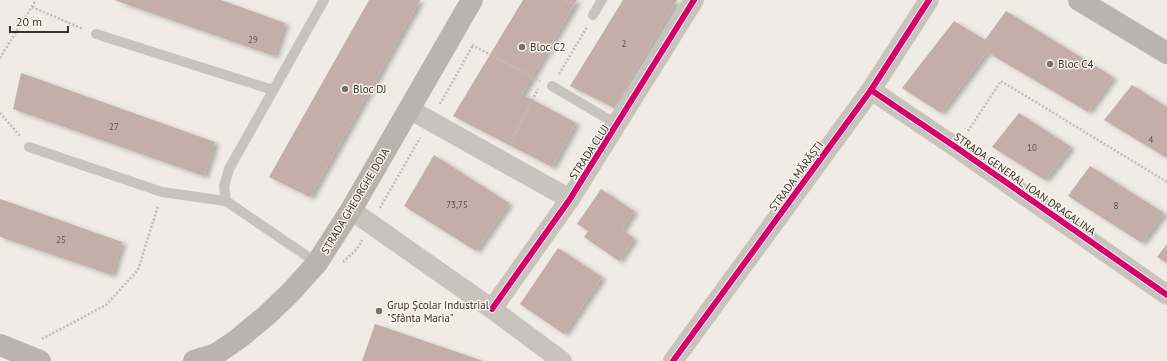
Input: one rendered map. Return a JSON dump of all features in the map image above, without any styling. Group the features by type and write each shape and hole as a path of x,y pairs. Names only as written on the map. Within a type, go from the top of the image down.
{"main road":[{"name":"STRADA GHEORGHE DOJA","path":"194,361 215,357 238,339 267,315 290,293 317,263 351,210 472,0"},
{"path":"1079,0 1167,53"},
{"path":"9,349 40,361"}],"street":[{"name":"STRADA CLUJ","path":"492,309 570,199 618,125 694,0"},
{"name":"STRADA MĂRĂȘTI","path":"673,361 871,90 929,0"},
{"name":"STRADA GENERAL IOAN DRAGALINA","path":"871,90 957,148 1167,295"},
{"path":"409,109 501,159 570,199"},
{"path":"351,210 492,309 562,361"}],"lane":[{"path":"226,201 224,186 229,169 324,0"},
{"path":"593,15 602,0"},
{"path":"96,34 273,90"},
{"path":"552,86 618,125"},
{"path":"29,147 162,192 226,201 317,263"}],"path":[{"path":"0,58 36,0"},
{"path":"32,7 96,34"},
{"path":"552,86 593,15"},
{"path":"453,33 473,46 542,81 501,159"},
{"path":"376,215 473,46"},
{"path":"957,148 1001,81 1167,182"},
{"path":"0,113 29,147"},
{"path":"9,349 106,305 138,270 162,192"},
{"path":"357,249 365,235"}],"building":[{"path":"114,0 221,0 285,23 274,56"},
{"name":"Bloc DJ","path":"369,0 420,0 310,197 269,177"},
{"name":"Bloc C2","path":"523,0 577,0 522,94 576,123 552,167 453,116"},
{"path":"623,0 677,0 614,108 570,86"},
{"name":"Bloc C4","path":"1006,11 1113,77 1088,112 987,52 941,113 902,88 954,21 985,40"},
{"path":"21,73 215,142 204,176 13,109"},
{"path":"1132,85 1167,107 1167,158 1104,120"},
{"path":"1019,113 1071,147 1045,180 992,147"},
{"path":"434,155 509,203 476,251 404,206"},
{"path":"1090,166 1164,213 1142,243 1068,196"},
{"path":"601,189 634,211 622,230 634,238 619,261 584,237 588,231 577,224"},
{"path":"0,199 122,242 112,275 0,237"},
{"path":"1167,244 1167,263 1157,257"},
{"path":"558,248 602,277 564,334 520,304"},
{"path":"375,324 483,361 362,361"}],"cycle path":[{"path":"492,309 570,199 694,0"},
{"path":"673,361 871,90 929,0"},
{"path":"871,90 957,148 1167,295"}],"place":[{"name":"Bloc C2","path":"522,47"},
{"name":"Bloc C4","path":"1050,64"},
{"name":"Bloc DJ","path":"345,89"},
{"name":"Grup Școlar Industrial \"Sfânta Maria\"","path":"379,311"}]}
